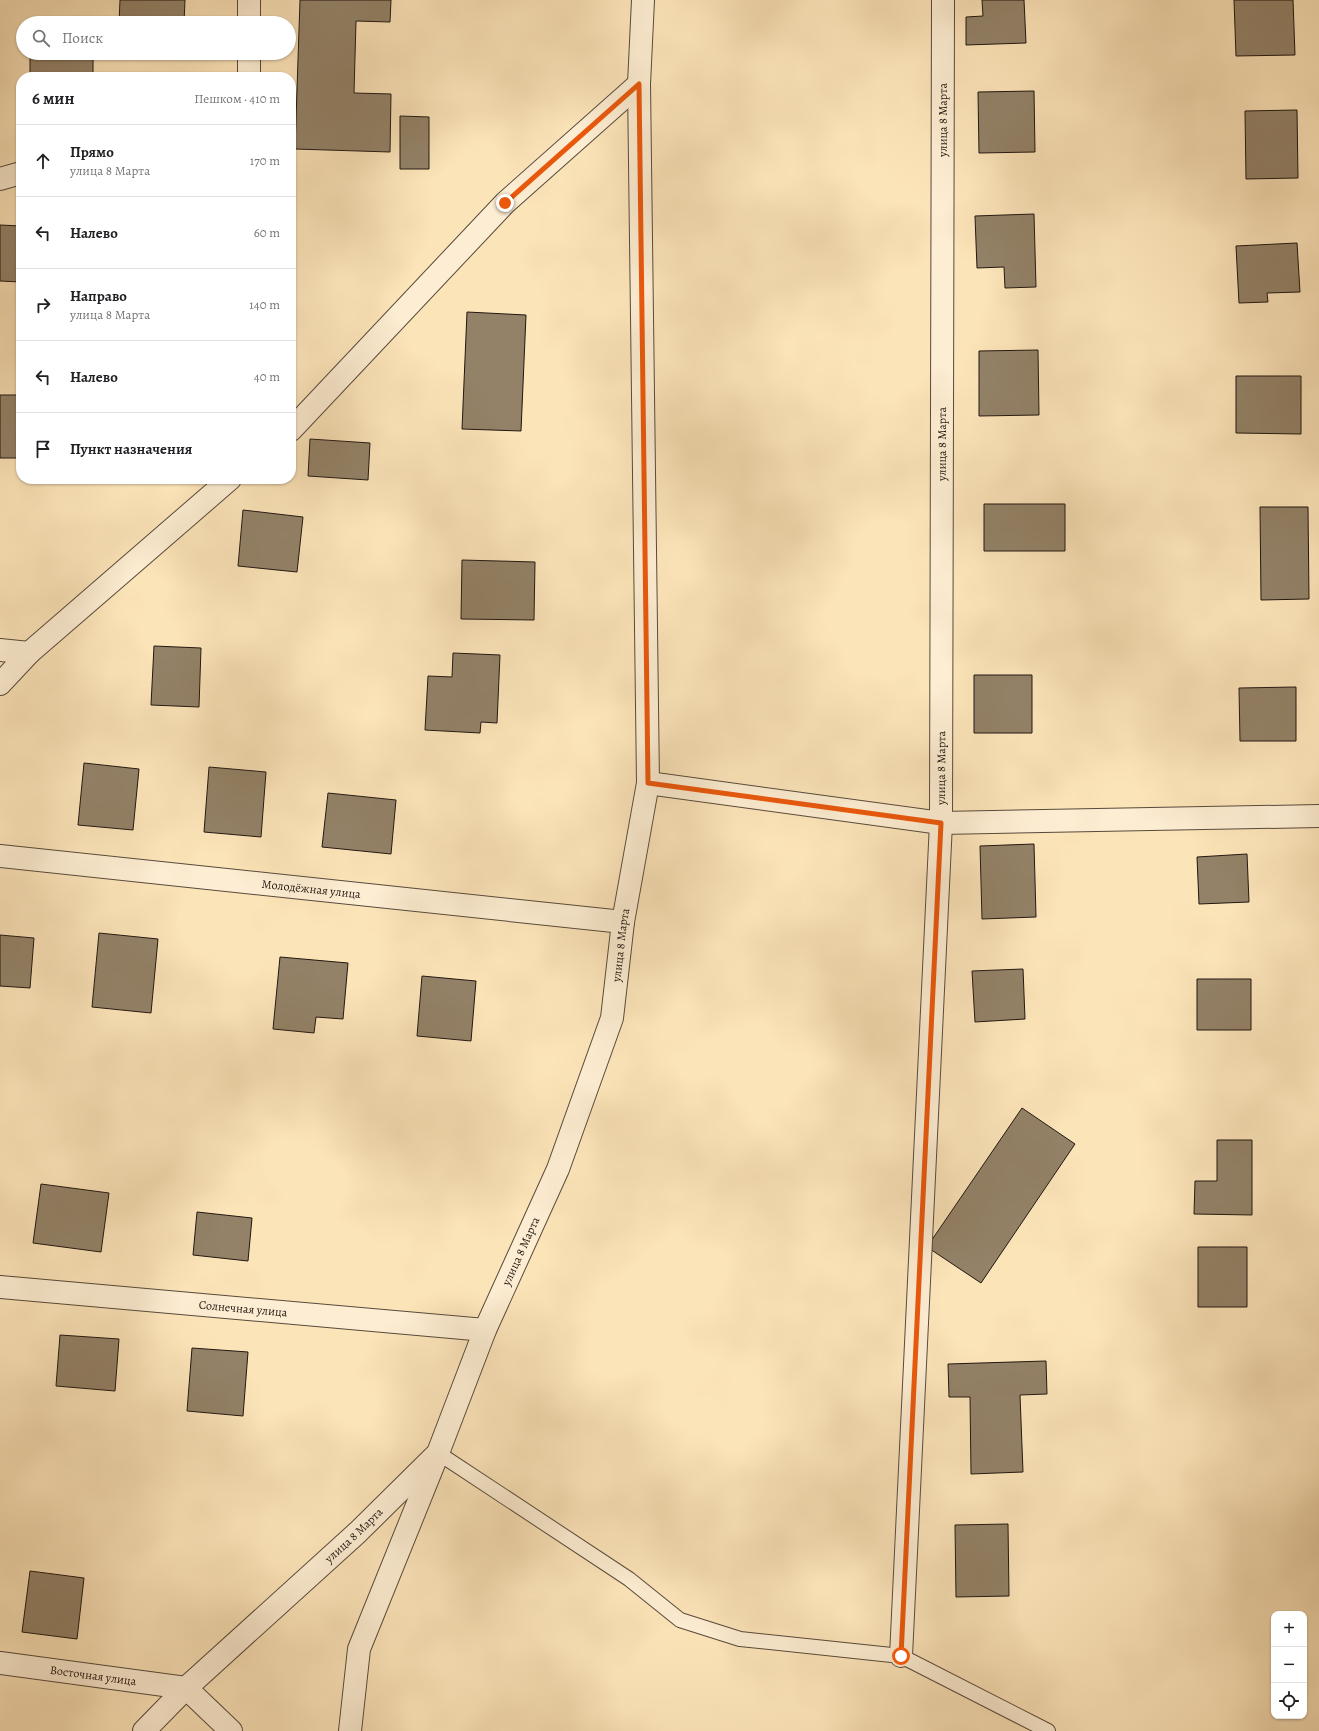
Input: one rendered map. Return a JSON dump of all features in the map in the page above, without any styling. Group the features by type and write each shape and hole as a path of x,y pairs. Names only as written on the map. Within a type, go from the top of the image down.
{"street":[{"path":"249,0 249,16"},
{"name":"улица 8 Марта","path":"144,1731 186,1688 358,1532 438,1453 485,1330 558,1169 612,1018 622,922 648,783 639,84 643,0"},
{"name":"улица 8 Марта","path":"901,1656 941,823 943,0"},
{"path":"249,60 249,72"},
{"path":"296,425 505,203 639,84"},
{"path":"0,179 16,174"},
{"path":"0,684 30,653 224,484"},
{"path":"0,650 30,653"},
{"path":"648,783 941,823 1319,816"},
{"name":"Молодёжная улица","path":"0,856 622,922"},
{"name":"Солнечная улица","path":"0,1287 485,1330"},
{"path":"350,1731 360,1649 438,1453"},
{"name":"Восточная улица","path":"0,1663 186,1688"},
{"path":"186,1688 231,1731"}],"lane":[{"path":"438,1453 629,1579 680,1620 740,1639 901,1656 1048,1731"}],"building":[{"path":"120,0 185,0 184,16 119,16"},
{"path":"300,0 391,0 390,22 356,21 354,93 391,94 390,152 296,149"},
{"path":"982,0 1024,0 1026,43 966,45 966,17 983,16"},
{"path":"1234,0 1293,0 1295,55 1236,56"},
{"path":"30,60 93,60 93,72 30,72"},
{"path":"1034,91 1035,152 979,153 978,92"},
{"path":"1297,110 1298,178 1246,179 1245,111"},
{"path":"400,116 429,117 429,169 400,169"},
{"path":"1034,214 1036,287 1005,288 1004,267 977,268 975,216"},
{"path":"0,225 16,226 16,282 0,281"},
{"path":"1297,243 1300,292 1267,293 1268,302 1239,303 1236,246"},
{"path":"467,312 526,315 521,431 462,429"},
{"path":"1038,350 1039,415 979,416 979,351"},
{"path":"1236,376 1301,376 1301,434 1236,433"},
{"path":"0,395 16,395 16,458 0,458"},
{"path":"310,439 370,443 368,480 308,476"},
{"path":"984,504 1065,504 1065,551 984,551"},
{"path":"1260,507 1308,507 1309,599 1261,600"},
{"path":"243,510 303,517 297,572 238,566"},
{"path":"462,560 535,562 534,620 461,619"},
{"path":"154,646 201,648 199,707 151,705"},
{"path":"453,653 500,655 497,723 481,722 480,733 425,730 428,676 452,677"},
{"path":"974,675 1032,675 1032,733 974,733"},
{"path":"1296,687 1296,741 1240,741 1239,688"},
{"path":"84,763 139,769 133,830 78,825"},
{"path":"209,767 266,772 261,837 204,832"},
{"path":"328,793 396,800 391,854 322,847"},
{"path":"1034,844 1036,917 982,919 980,846"},
{"path":"1247,854 1249,902 1199,904 1197,857"},
{"path":"99,933 158,939 151,1013 92,1007"},
{"path":"0,935 34,938 30,988 0,986"},
{"path":"280,957 348,963 343,1019 316,1017 314,1033 273,1029"},
{"path":"1023,969 1025,1019 975,1022 972,971"},
{"path":"422,976 476,981 471,1041 417,1036"},
{"path":"1197,979 1251,979 1251,1030 1197,1030"},
{"path":"1022,1108 1075,1144 981,1283 927,1247"},
{"path":"1217,1140 1252,1140 1252,1215 1194,1214 1195,1181 1217,1181"},
{"path":"41,1184 109,1193 101,1252 33,1243"},
{"path":"197,1212 252,1218 248,1261 193,1255"},
{"path":"1198,1247 1247,1247 1247,1307 1198,1307"},
{"path":"60,1335 119,1339 115,1391 56,1386"},
{"path":"192,1348 248,1352 243,1416 187,1411"},
{"path":"1046,1361 1047,1394 1020,1395 1023,1472 971,1474 970,1397 949,1397 948,1364"},
{"path":"1008,1524 1009,1596 956,1597 955,1525"},
{"path":"30,1571 84,1578 77,1639 22,1632"}],"route":[{"path":"505,203 639,84 648,783 941,823 901,1656"}]}
